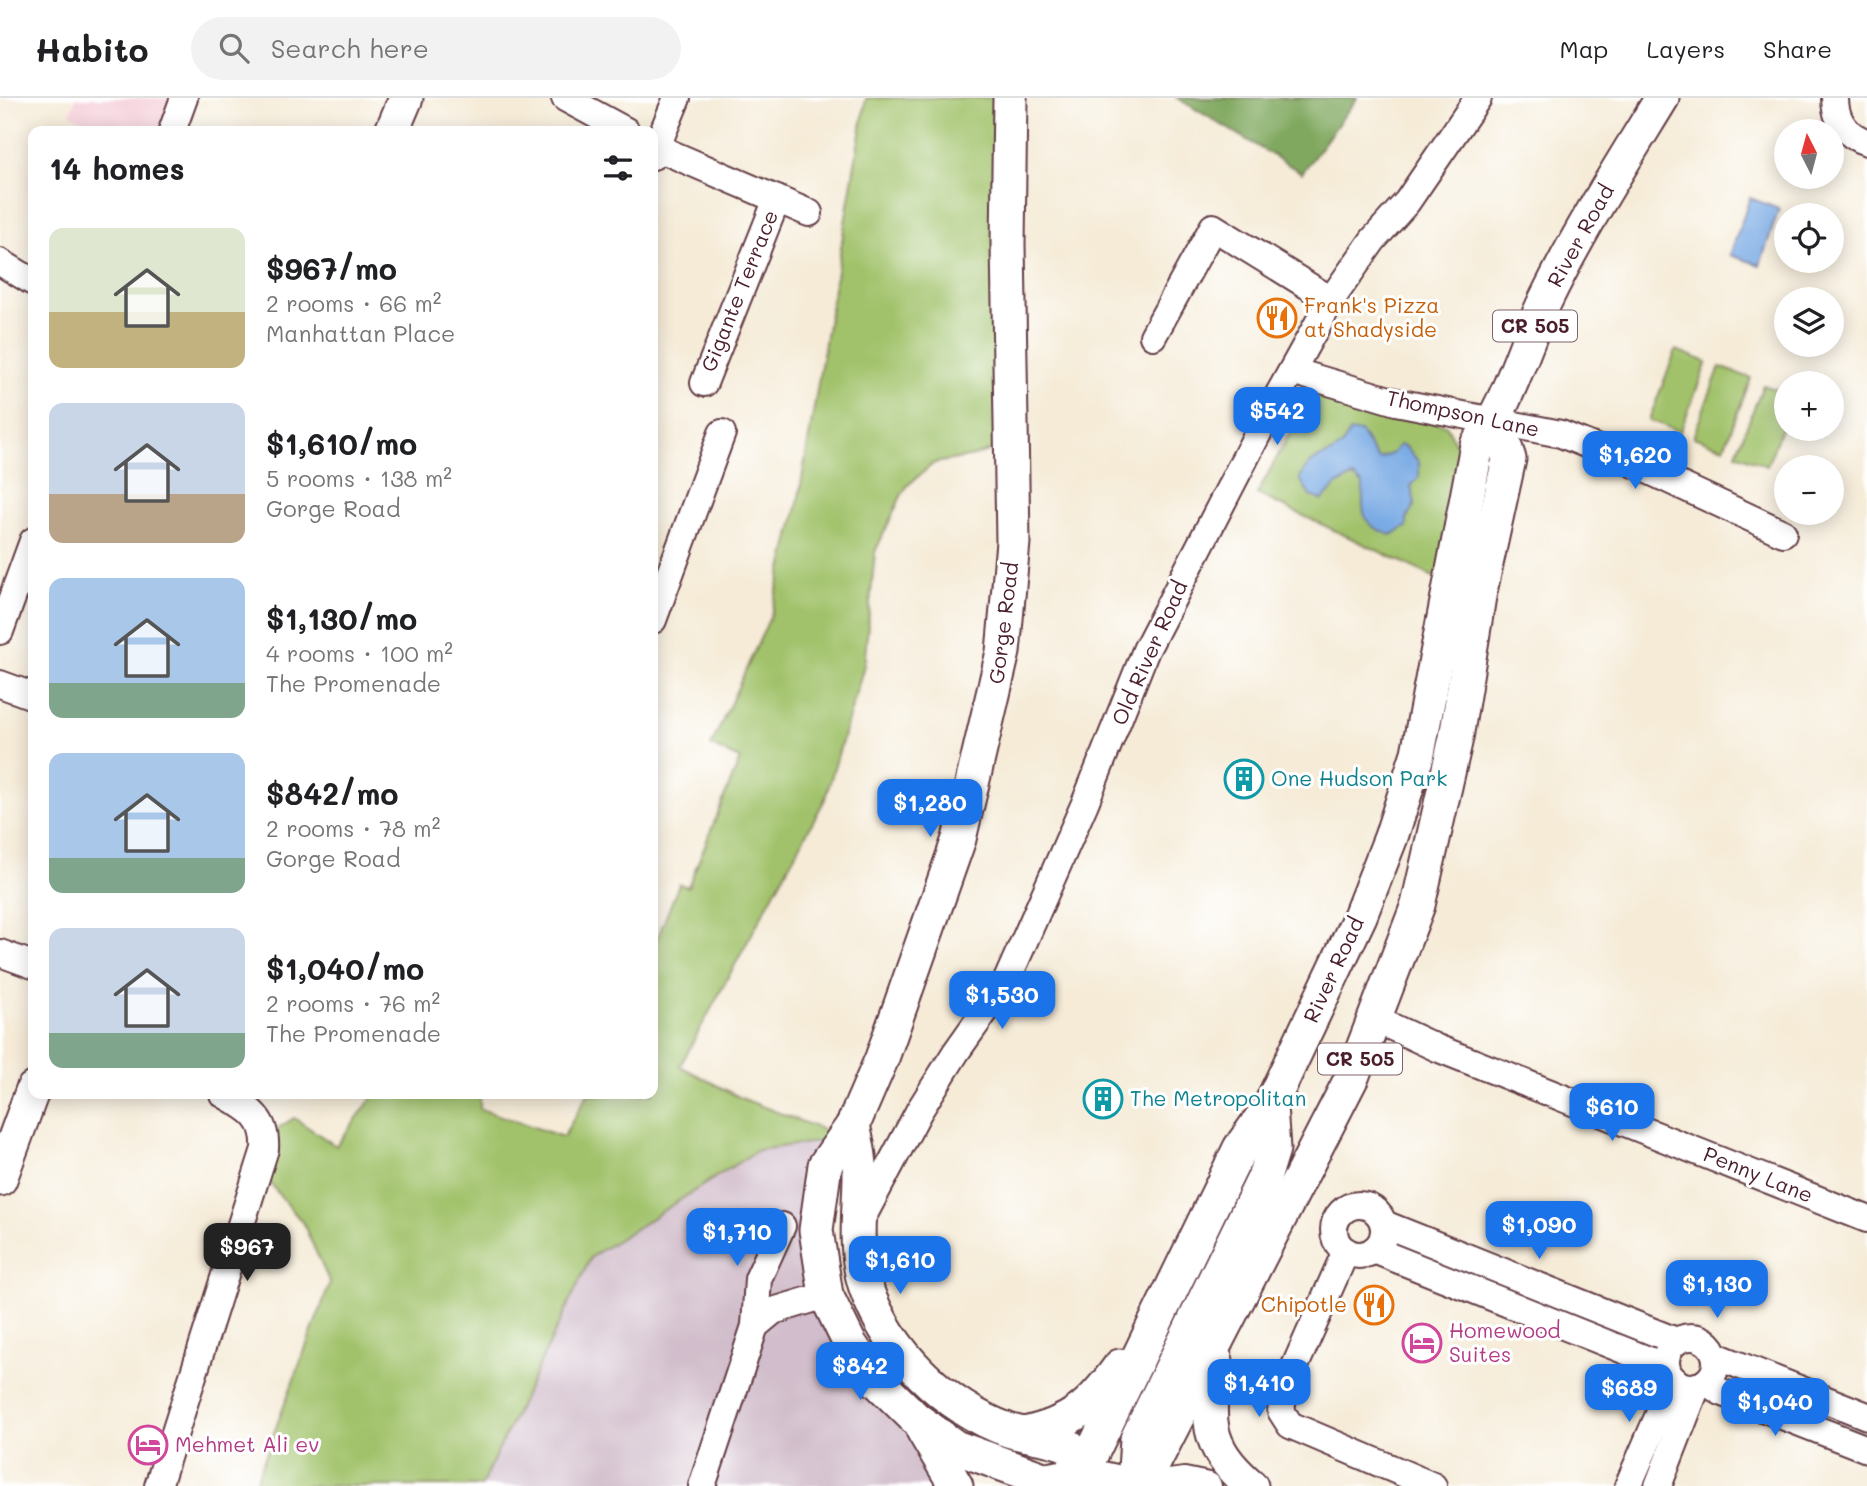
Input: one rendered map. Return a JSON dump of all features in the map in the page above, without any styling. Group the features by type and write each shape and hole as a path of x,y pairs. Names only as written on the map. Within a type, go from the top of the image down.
{"main road":[{"path":"394,126 405,98"},
{"name":"Gorge Road","path":"1010,98 1008,244 1013,542 1003,652 958,839 882,1058 853,1125 825,1165 816,1230 826,1295 850,1345 873,1377 916,1419 955,1447 1046,1480 1140,1486"},
{"name":"River Road","path":"1082,1482 1240,1148 1270,1107 1360,916 1391,837 1418,753 1477,445 1496,419 1545,302 1611,181 1662,98"},
{"name":"CR 505","path":"1140,1486 1220,1337 1352,1077 1377,1020 1418,905 1456,738 1479,596 1509,459 1496,419"},
{"path":"0,1179 29,1099"},
{"path":"1140,1486 1135,1470 1137,1439 1264,1178 1273,1149 1270,1107"},
{"path":"853,1125 861,1170 857,1227 866,1287 878,1314 908,1359 936,1389 970,1413 1024,1434 1069,1447 1082,1482"},
{"path":"1024,1434 1072,1418 1097,1396 1162,1311"},
{"path":"1220,1337 1212,1391 1211,1427 1215,1446 1251,1486"},
{"path":"916,1419 956,1486"}],"street":[{"path":"174,126 184,98"},
{"path":"565,98 617,126"},
{"path":"658,141 677,98"},
{"name":"Old River Road","path":"857,1227 919,1111 956,1052 1007,980 1085,803 1146,650 1292,371 1332,300 1373,240 1407,202 1478,98"},
{"path":"1829,101 1845,129 1867,142"},
{"path":"658,152 809,213"},
{"name":"Gigante Terrace","path":"704,383 777,199"},
{"path":"1153,336 1213,227 1332,300"},
{"path":"0,262 28,279"},
{"name":"Thompson Lane","path":"1292,371 1396,402 1496,419 1561,434 1628,461 1783,533"},
{"path":"658,588 662,563 722,433"},
{"path":"0,631 28,555"},
{"path":"0,684 28,694"},
{"path":"0,953 28,963"},
{"name":"Penny Lane","path":"1377,1020 1437,1048 1867,1219"},
{"path":"158,1486 265,1149 262,1122 232,1099"},
{"path":"1363,1205 1380,1215 1384,1224 1381,1243 1374,1250 1355,1255 1346,1251 1334,1236 1334,1226 1345,1209 1363,1205"},
{"path":"1384,1224 1676,1341 1695,1337 1712,1347 1716,1356 1712,1375 1686,1379"},
{"path":"702,1486 755,1325 758,1279 782,1226"},
{"path":"1374,1250 1686,1379 1867,1449"},
{"path":"1346,1251 1284,1391 1281,1411 1290,1425 1433,1486"},
{"path":"755,1325 774,1311 826,1295"},
{"path":"1658,1486 1686,1379 1670,1348 1676,1341"},
{"path":"1716,1356 1867,1416"},
{"path":"1628,1486 1686,1379"},
{"path":"1148,1486 1184,1481 1208,1486"}],"shaded area":[{"path":"76,98 184,98 174,126 95,126 70,114"},
{"path":"844,1138 825,1165 826,1295 956,1486 481,1486 591,1257 758,1150"}],"green space":[{"path":"866,98 1010,98 1011,443 974,456 934,463 908,485 901,496 875,552 864,666 825,799 680,1066 741,1098 844,1138 758,1150 591,1257 481,1486 254,1486 330,1283 303,1223 258,1169 266,1136 294,1118 336,1146 371,1099 480,1099 480,1109 563,1137 585,1099 658,1099 658,936 679,884 688,887 740,759 711,746 771,615 798,503"},
{"path":"1177,98 1357,98 1302,173"},
{"path":"1676,350 1707,362 1680,432 1649,420"},
{"path":"1720,367 1751,378 1724,448 1693,437"},
{"path":"1763,385 1774,389 1774,441 1777,441 1767,466 1736,454"},
{"path":"1313,391 1446,425 1462,455 1438,579 1257,494"}],"water":[{"path":"1750,198 1774,207 1774,224 1760,265 1730,255"},
{"path":"1351,432 1360,432 1379,459 1393,453 1399,445 1405,446 1419,462 1419,477 1411,486 1415,504 1407,518 1407,527 1391,535 1368,522 1363,510 1363,484 1353,477 1338,484 1322,500 1310,496 1300,479 1312,462 1340,447"}],"place":[{"name":"Frank's Pizza at Shadyside","path":"1277,318"},
{"name":"One Hudson Park","path":"1244,779"},
{"name":"The Metropolitan","path":"1103,1099"},
{"name":"Chipotle","path":"1374,1305"},
{"name":"Homewood Suites","path":"1422,1343"},
{"name":"Mehmet Ali ev","path":"148,1445"}]}
